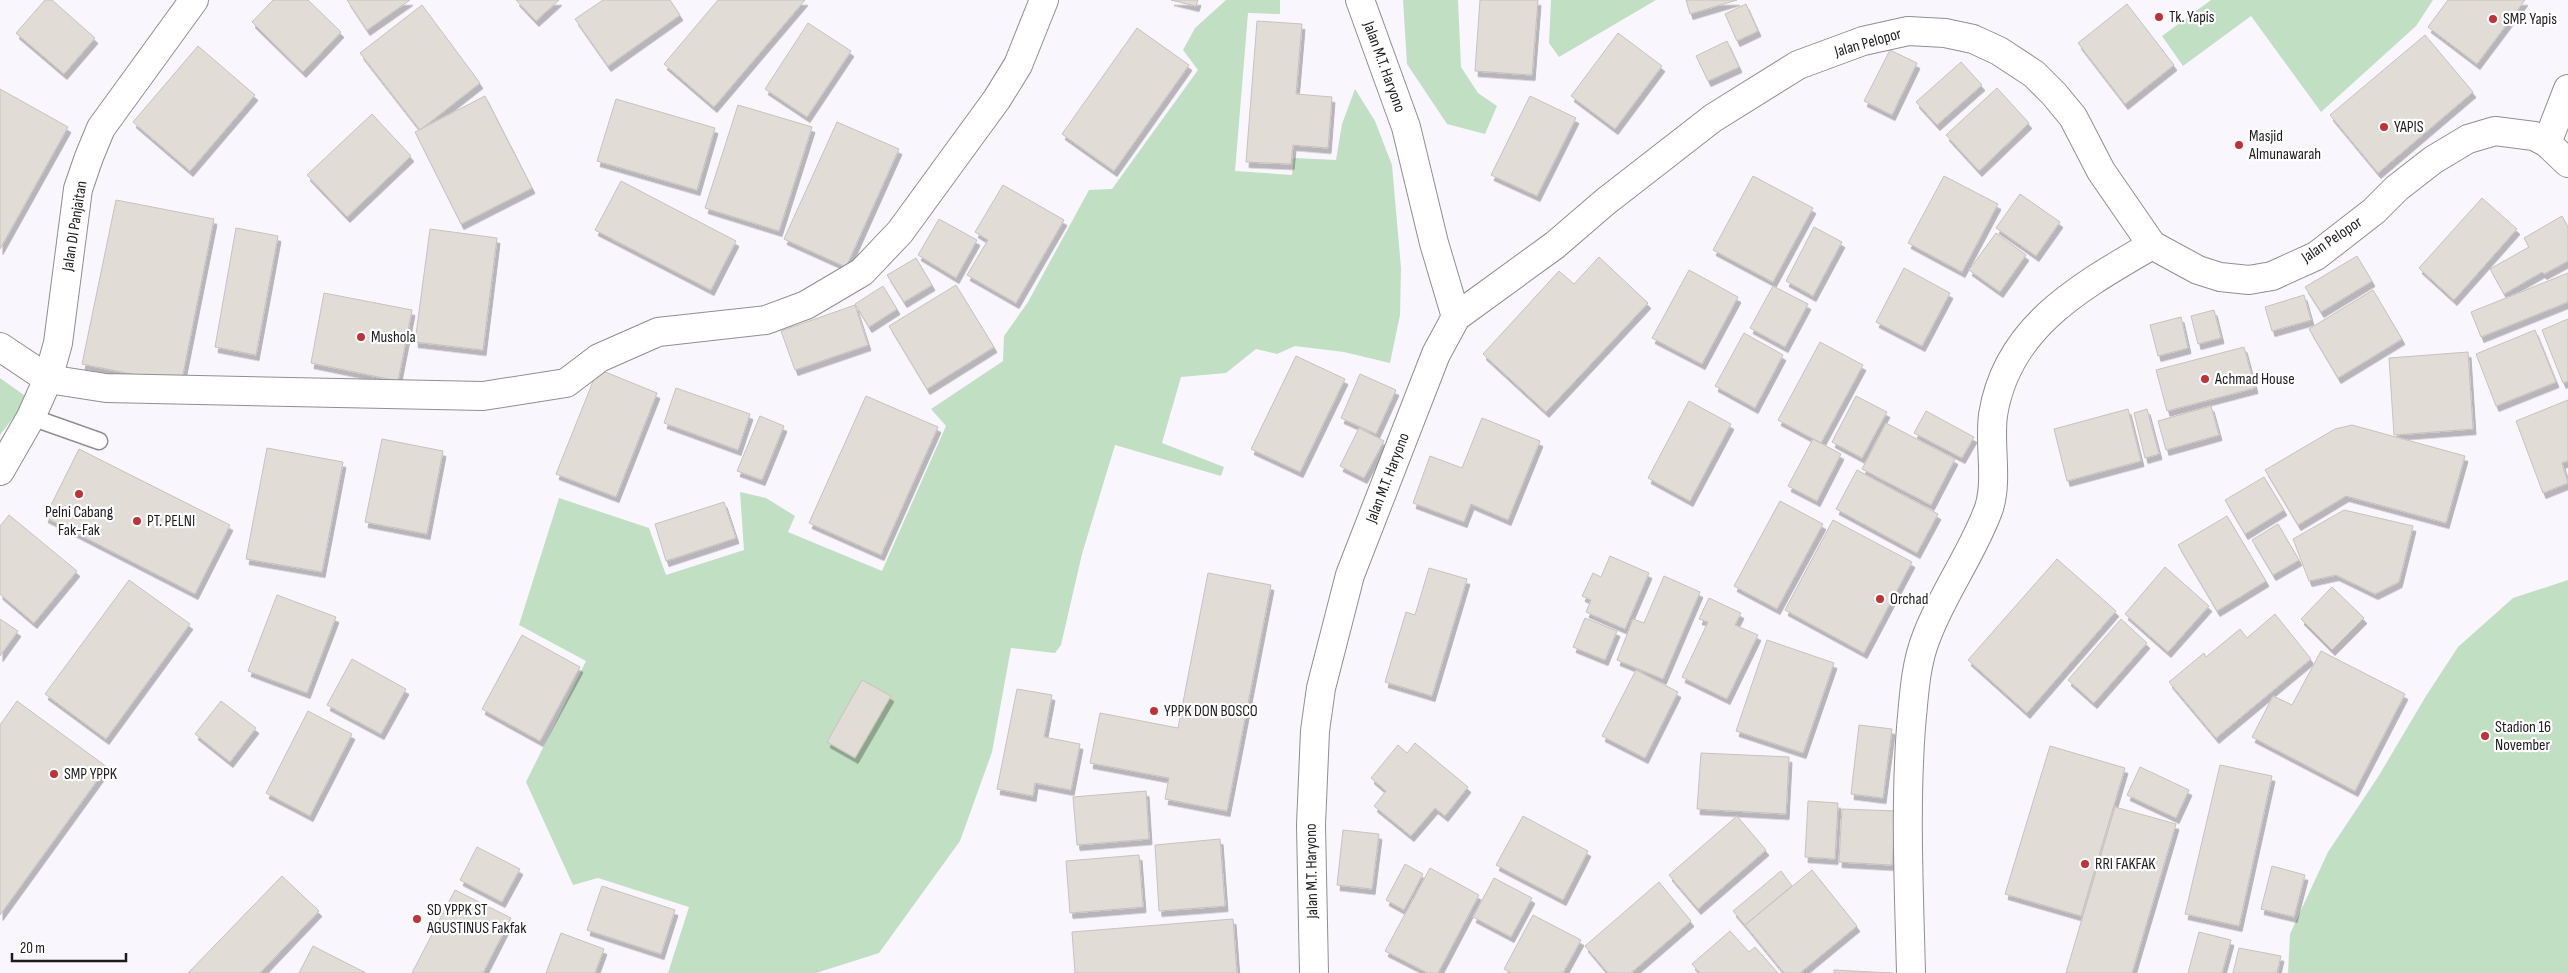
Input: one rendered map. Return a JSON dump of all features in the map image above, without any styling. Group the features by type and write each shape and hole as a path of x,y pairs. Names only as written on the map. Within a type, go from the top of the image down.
{"main road":[{"name":"Jalan DI Panjaitan","path":"0,471 31,417 48,379 58,343 78,189 89,157 101,128 194,0"},
{"path":"0,348 48,379 106,388 483,396 566,383 599,358 658,332 766,320 806,305 862,272 900,232 997,99 1018,66 1044,0"},
{"name":"Jalan M.T. Haryono","path":"1314,973 1310,825 1315,732 1321,688 1350,575 1436,354 1456,317 1434,243 1423,190 1406,127 1360,0"},
{"name":"Jalan Pelopor","path":"1456,317 1555,245 1605,202 1713,118 1790,70 1863,40 1908,31 1945,33 1973,39 1999,51 2034,74 2073,117 2101,171 2152,245 2198,270 2220,277 2249,280 2272,276 2316,256 2374,211 2397,188 2468,139 2495,131 2534,136 2547,143"},
{"path":"2568,89 2547,143 2568,162"},
{"path":"1911,973 1908,809 1909,753 1915,685 1926,638 1990,506 1994,413 2003,381 2017,348 2030,331 2090,281 2152,245"}],"lane":[{"path":"31,417 99,441"}],"green space":[{"path":"1226,0 1280,0 1280,14 1248,13 1235,171 1292,175 1294,158 1336,160 1342,124 1355,89 1375,121 1392,165 1401,268 1400,315 1390,363 1344,352 1295,346 1277,354 1256,349 1226,373 1181,377 1162,443 1224,467 1221,476 1115,445 1082,554 1061,645 1055,653 1011,648 992,752 960,841 879,953 816,973 668,973 689,907 598,878 573,885 526,782 586,661 519,625 559,498 649,528 666,575 744,550 740,492 766,498 795,516 788,532 882,571 946,426 931,409 1003,361 1004,336 1028,302 1089,190 1112,189 1198,70 1183,50 1195,28"},
{"path":"1403,0 1458,0 1461,67 1478,93 1497,106 1485,134 1447,124 1407,64"},
{"path":"1551,0 1656,0 1559,57 1549,43"},
{"path":"2211,0 2433,0 2416,26 2321,112 2251,16 2183,66 2162,36"},
{"path":"0,378 28,398 0,435"},
{"name":"Stadion 16 November","path":"2568,580 2568,973 2288,973 2290,934 2328,852 2378,777 2426,696 2458,647 2513,598"}],"building":[{"path":"45,0 52,0 95,38 64,74 16,33"},
{"path":"273,0 308,0 341,32 303,72 252,22"},
{"path":"347,0 410,0 367,30"},
{"path":"516,0 559,0 536,21"},
{"path":"603,0 670,0 680,15 608,66 575,19"},
{"path":"718,0 805,0 714,107 664,64"},
{"path":"1171,0 1198,0 1196,6"},
{"path":"1480,0 1538,0 1532,75 1475,71"},
{"path":"1686,0 1737,0 1690,14"},
{"path":"2448,0 2525,0 2477,64 2428,27"},
{"path":"1746,4 1758,31 1737,41 1725,14"},
{"path":"2127,4 2174,65 2125,104 2078,43"},
{"path":"422,5 480,83 420,130 360,53"},
{"path":"1257,21 1302,24 1296,94 1332,97 1328,148 1293,145 1291,164 1246,162"},
{"path":"808,23 851,51 807,117 765,89"},
{"path":"1137,28 1189,65 1114,171 1062,134"},
{"path":"1618,33 1662,66 1615,129 1571,96"},
{"path":"2425,35 2473,92 2378,173 2330,115"},
{"path":"1727,41 1739,67 1708,81 1696,56"},
{"path":"198,46 255,95 190,171 133,122"},
{"path":"1890,50 1917,63 1892,115 1864,101"},
{"path":"1961,62 1982,85 1937,125 1916,102"},
{"path":"1997,88 2029,123 1979,171 1946,135"},
{"path":"0,89 68,127 0,249"},
{"path":"485,96 532,188 461,224 415,132"},
{"path":"1530,96 1576,118 1537,196 1491,175"},
{"path":"616,99 715,128 697,190 597,161"},
{"path":"738,105 812,127 779,231 705,208"},
{"path":"372,114 411,156 347,217 307,175"},
{"path":"837,122 899,149 846,267 784,239"},
{"path":"1753,176 1813,208 1773,282 1713,250"},
{"path":"1944,176 1998,204 1962,272 1908,243"},
{"path":"621,181 736,241 711,290 595,230"},
{"path":"1003,185 1064,220 1016,303 967,275 988,240 975,232"},
{"path":"2020,194 2060,222 2036,256 1996,228"},
{"path":"2482,198 2517,229 2454,300 2419,268"},
{"path":"116,200 214,219 181,384 82,364"},
{"path":"2562,216 2568,227 2568,261 2544,274 2542,272 2504,294 2490,269 2529,247 2524,238"},
{"path":"939,219 977,240 956,278 918,255"},
{"path":"1814,227 1842,242 1813,296 1786,281"},
{"path":"236,228 278,236 256,355 215,347"},
{"path":"430,229 497,238 483,350 415,342"},
{"path":"1996,233 2026,255 2000,292 1969,270"},
{"path":"2357,256 2372,281 2321,312 2305,287"},
{"path":"1599,257 1648,303 1546,412 1483,354 1559,271 1574,284"},
{"path":"916,258 932,285 904,302 887,275"},
{"path":"1904,268 1950,293 1922,346 1876,322"},
{"path":"1689,270 1738,297 1702,364 1652,338"},
{"path":"2568,273 2568,302 2481,337 2471,312"},
{"path":"956,285 994,347 927,389 889,326"},
{"path":"883,286 897,309 869,327 855,304"},
{"path":"1773,286 1808,304 1785,347 1750,328"},
{"path":"2373,290 2402,339 2338,378 2309,329"},
{"name":"Mushola","path":"324,293 412,310 398,381 311,363"},
{"path":"2304,295 2311,320 2272,331 2265,307"},
{"path":"855,305 868,345 795,370 781,331"},
{"path":"2214,310 2221,338 2198,344 2191,316"},
{"path":"2181,317 2188,348 2158,356 2150,325"},
{"path":"2568,319 2568,381 2563,383 2542,330"},
{"path":"2535,330 2556,382 2496,406 2476,354"},
{"path":"1744,333 1783,355 1755,408 1715,386"},
{"path":"1820,342 1863,365 1821,443 1778,420"},
{"name":"Achmad House","path":"2244,347 2255,388 2167,411 2156,370"},
{"path":"2468,352 2473,429 2394,435 2389,358"},
{"path":"1296,356 1345,379 1300,472 1251,449"},
{"path":"598,369 657,393 616,497 556,474"},
{"path":"1360,374 1396,390 1376,434 1341,418"},
{"path":"676,388 750,414 738,450 664,423"},
{"path":"866,396 938,427 881,555 809,523"},
{"path":"1856,396 1887,412 1862,458 1832,442"},
{"path":"2568,400 2568,463 2567,461 2562,463 2568,483 2543,493 2516,421"},
{"path":"1689,401 1731,424 1690,501 1648,478"},
{"path":"2211,406 2219,435 2166,450 2158,421"},
{"path":"2128,409 2141,461 2067,481 2054,429"},
{"path":"2147,409 2159,454 2145,458 2134,413"},
{"path":"1926,411 1974,437 1962,458 1914,433"},
{"path":"760,416 784,426 762,480 737,471"},
{"path":"1482,418 1540,441 1508,520 1471,504 1464,522 1413,503 1430,456 1462,468"},
{"path":"1886,423 1955,459 1931,505 1862,469"},
{"path":"2352,425 2465,456 2446,523 2346,496 2298,525 2265,470 2335,429"},
{"path":"1359,428 1384,441 1364,478 1340,466"},
{"path":"382,439 443,451 427,534 365,522"},
{"path":"1813,439 1841,454 1817,501 1788,486"},
{"path":"267,448 343,462 322,572 246,559"},
{"name":"PT. PELNI","path":"79,449 230,525 195,594 45,517"},
{"path":"1857,470 1938,514 1917,553 1836,509"},
{"path":"2264,477 2284,510 2245,534 2225,500"},
{"path":"1780,501 1823,524 1777,609 1734,586"},
{"path":"724,502 736,538 666,561 655,524"},
{"path":"2344,510 2413,526 2399,582 2375,594 2336,575 2309,581 2293,539"},
{"path":"9,515 77,571 34,623 0,594 0,526"},
{"path":"2227,516 2266,581 2217,611 2178,545"},
{"path":"1833,520 1912,562 1864,653 1785,610"},
{"path":"2278,524 2299,560 2273,575 2252,540"},
{"path":"1610,556 1649,573 1625,629 1586,612 1591,600 1582,596 1593,573 1601,577"},
{"path":"2057,559 2116,611 2027,713 1968,660"},
{"path":"2165,567 2209,606 2168,652 2125,614"},
{"path":"1429,568 1467,579 1432,696 1385,682 1406,612 1415,615"},
{"path":"1208,573 1271,585 1227,811 1165,799 1169,778 1090,763 1100,713 1178,728"},
{"path":"1664,576 1700,592 1663,679 1617,660 1633,619 1644,623"},
{"path":"129,580 190,624 106,739 45,694"},
{"path":"2332,587 2364,618 2332,650 2301,619"},
{"path":"277,595 336,617 307,693 248,671"},
{"path":"1709,598 1741,613 1735,625 1758,635 1727,699 1682,677 1708,622 1699,619"},
{"path":"2275,614 2311,659 2216,738 2169,682 2204,653 2206,657 2240,629 2247,638"},
{"path":"1585,618 1617,631 1605,660 1573,647"},
{"path":"0,619 18,631 0,656"},
{"path":"2121,619 2147,643 2094,703 2068,680"},
{"path":"522,635 580,667 540,741 482,709"},
{"path":"1767,640 1834,663 1803,753 1736,731"},
{"path":"2321,651 2405,694 2355,791 2252,737 2273,696 2292,705"},
{"path":"352,659 406,689 381,734 327,705"},
{"path":"1636,670 1678,692 1645,758 1602,736"},
{"path":"862,680 891,696 855,758 827,742"},
{"path":"1017,689 1052,695 1044,737 1080,744 1071,790 1035,783 1033,796 997,789"},
{"path":"17,701 107,767 0,915 0,725"},
{"path":"221,701 256,728 230,762 195,734"},
{"path":"308,711 352,734 310,816 266,793"},
{"path":"1859,725 1892,729 1883,798 1851,794"},
{"path":"1415,743 1468,787 1445,816 1435,808 1411,836 1374,806 1386,791 1371,778 1398,745 1407,753"},
{"path":"2050,746 2125,768 2081,916 2005,894"},
{"path":"1701,753 1789,757 1786,814 1697,809"},
{"path":"2220,765 2272,776 2239,926 2185,914"},
{"path":"2140,767 2189,790 2176,818 2127,795"},
{"path":"1146,791 1149,839 1077,845 1073,797"},
{"path":"1808,801 1838,803 1835,859 1805,857"},
{"path":"2115,807 2176,824 2132,973 2066,973"},
{"path":"1842,809 1896,811 1892,865 1839,862"},
{"path":"1523,816 1588,851 1563,900 1496,865"},
{"path":"1737,816 1766,850 1698,909 1669,875"},
{"path":"1343,830 1379,834 1372,889 1337,885"},
{"path":"1220,839 1225,906 1159,911 1155,845"},
{"path":"477,847 520,869 502,902 460,880"},
{"path":"1139,855 1143,907 1070,913 1066,861"},
{"path":"1405,864 1423,874 1404,910 1386,900"},
{"path":"2272,866 2305,875 2294,917 2261,909"},
{"path":"1430,868 1479,895 1438,973 1428,973 1385,951"},
{"path":"1812,870 1857,926 1800,973 1784,973 1745,925"},
{"path":"1781,871 1792,886 1745,925 1733,911"},
{"path":"282,876 319,911 260,973 188,973"},
{"path":"1494,878 1532,898 1511,937 1473,917"},
{"path":"1659,882 1691,921 1631,973 1608,973 1585,946"},
{"path":"602,886 675,910 661,954 587,930"},
{"path":"455,890 511,918 483,973 412,973"},
{"path":"1533,915 1581,940 1563,973 1511,973 1504,969"},
{"path":"1233,919 1237,973 1075,973 1072,932"},
{"path":"1730,931 1749,952 1755,947 1778,973 1700,973 1692,964"},
{"path":"2199,932 2231,940 2222,973 2188,973"},
{"path":"561,933 604,949 595,973 546,973"},
{"path":"313,946 366,973 299,973"},
{"path":"2239,948 2281,956 2277,973 2233,973"},
{"path":"1834,970 1893,973 1834,973"}],"place":[{"name":"Tk. Yapis","path":"2159,17"},
{"name":"SMP. Yapis","path":"2493,19"},
{"name":"YAPIS","path":"2384,127"},
{"name":"Masjid Almunawarah","path":"2239,145"},
{"name":"Mushola","path":"361,337"},
{"name":"Achmad House","path":"2205,379"},
{"name":"Pelni Cabang Fak-Fak","path":"79,494"},
{"name":"PT. PELNI","path":"137,521"},
{"name":"Orchad","path":"1880,599"},
{"name":"YPPK DON BOSCO","path":"1154,711"},
{"name":"Stadion 16 November","path":"2485,736"},
{"name":"SMP YPPK","path":"54,774"},
{"name":"RRI FAKFAK","path":"2085,864"},
{"name":"SD YPPK ST AGUSTINUS Fakfak","path":"417,919"}]}
